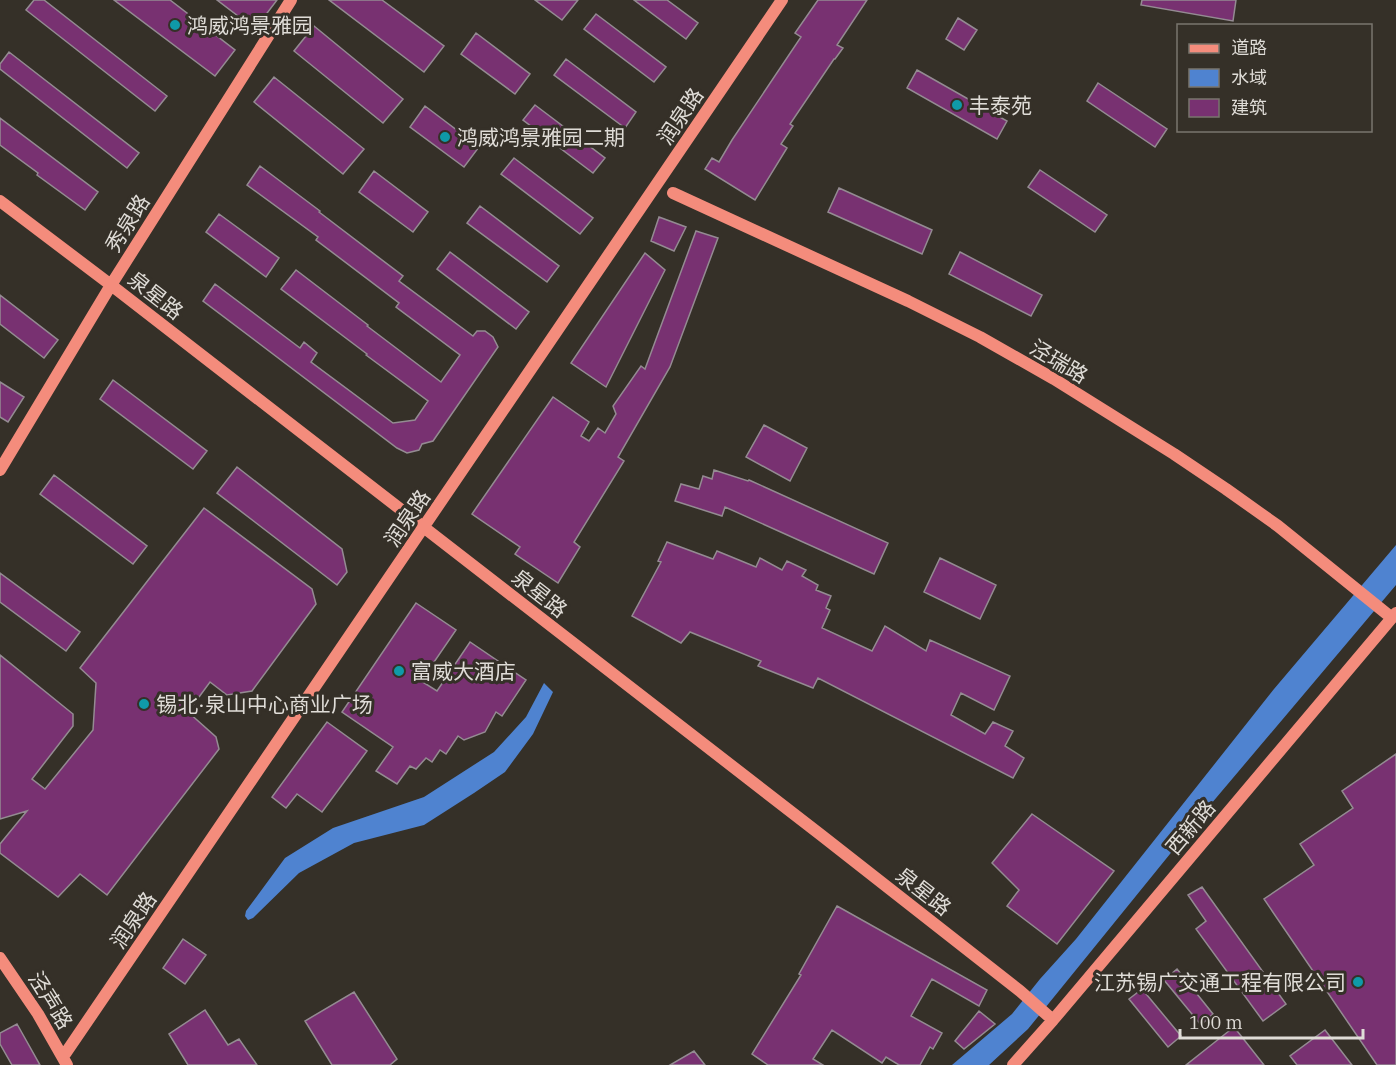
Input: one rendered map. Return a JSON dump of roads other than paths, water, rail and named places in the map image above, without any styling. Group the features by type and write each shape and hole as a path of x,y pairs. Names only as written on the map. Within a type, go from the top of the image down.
{"street":[{"name":"秀泉路","path":"0,470 111,285 291,0"},
{"name":"润泉路","path":"65,1061 782,0"},
{"name":"泾瑞路","path":"673,193 908,301 980,337 1054,379 1226,489 1278,526 1380,609 1394,616"},
{"name":"泉星路","path":"0,201 821,835 1050,1017"},
{"name":"西新路","path":"1013,1065 1050,1017 1394,616"},
{"name":"泾声路","path":"0,958 38,1014 65,1061"}],"water":[{"path":"1396,545 1396,585 1200,817 1028,1029 989,1065 952,1065 1012,1014 1076,939 1274,689"},
{"path":"544,683 553,692 533,734 505,772 424,825 354,843 299,873 253,918 248,920 245,916 246,911 285,858 333,828 424,797 494,752 526,717"}],"place":[{"name":"鸿威鸿景雅园","path":"175,25"},
{"name":"丰泰苑","path":"957,105"},
{"name":"鸿威鸿景雅园二期","path":"445,137"},
{"name":"富威大酒店","path":"399,671"},
{"name":"锡北·泉山中心商业广场","path":"144,704"},
{"name":"江苏锡广交通工程有限公司","path":"1358,982"}]}
